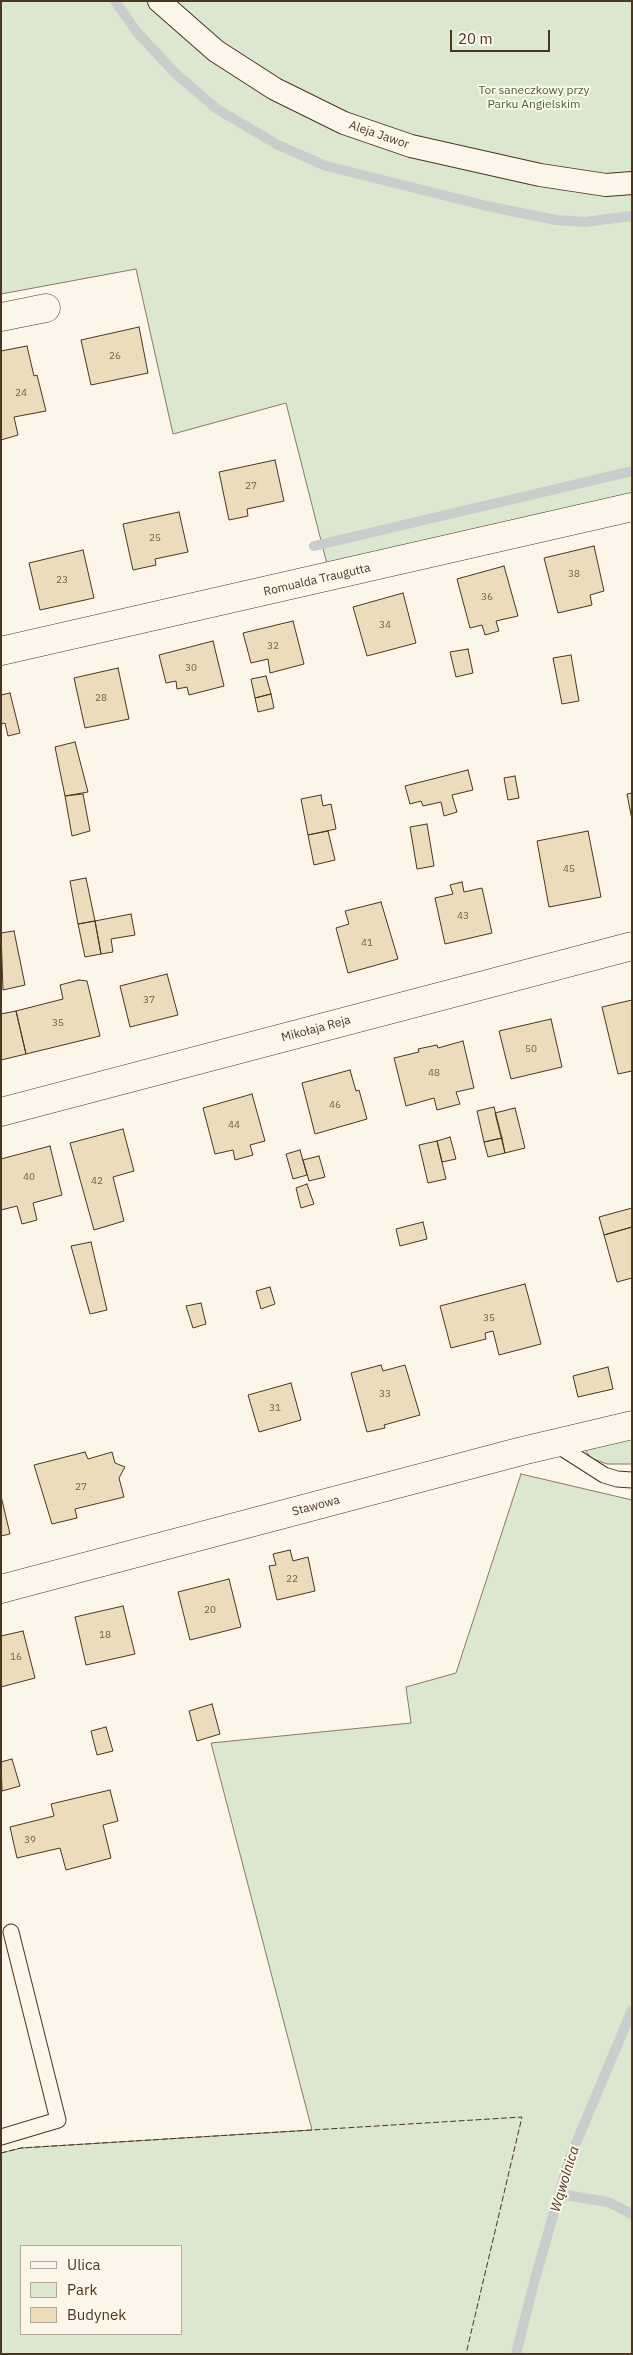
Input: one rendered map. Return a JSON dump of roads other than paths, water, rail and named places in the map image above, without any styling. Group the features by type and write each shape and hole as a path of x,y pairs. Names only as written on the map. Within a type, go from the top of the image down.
{"street":[{"name":"Aleja Jawor","path":"159,1 216,52 275,90 344,123 411,146 540,175 606,185 632,183"},
{"path":"1,317 46,308"},
{"name":"Romualda Traugutta","path":"1,652 632,507"},
{"name":"Mikołaja Reja","path":"1,1112 632,946"},
{"name":"Stawowa","path":"1,1589 632,1425"}],"lane":[{"path":"554,1444 604,1475 617,1479 632,1480"},
{"path":"1,2138 58,2120 12,1932"}],"waterway":[{"path":"115,1 136,31 176,74 217,109 278,145 326,166 487,206 556,220 584,222 632,216"},
{"path":"314,546 632,471"},
{"name":"Wąwolnica","path":"516,2354 536,2275 569,2160 632,2010"},
{"path":"559,2194 608,2202 632,2214"}],"park label":[{"name":"Tor saneczkowy przy Parku Angielskim","path":"534,98"}]}
